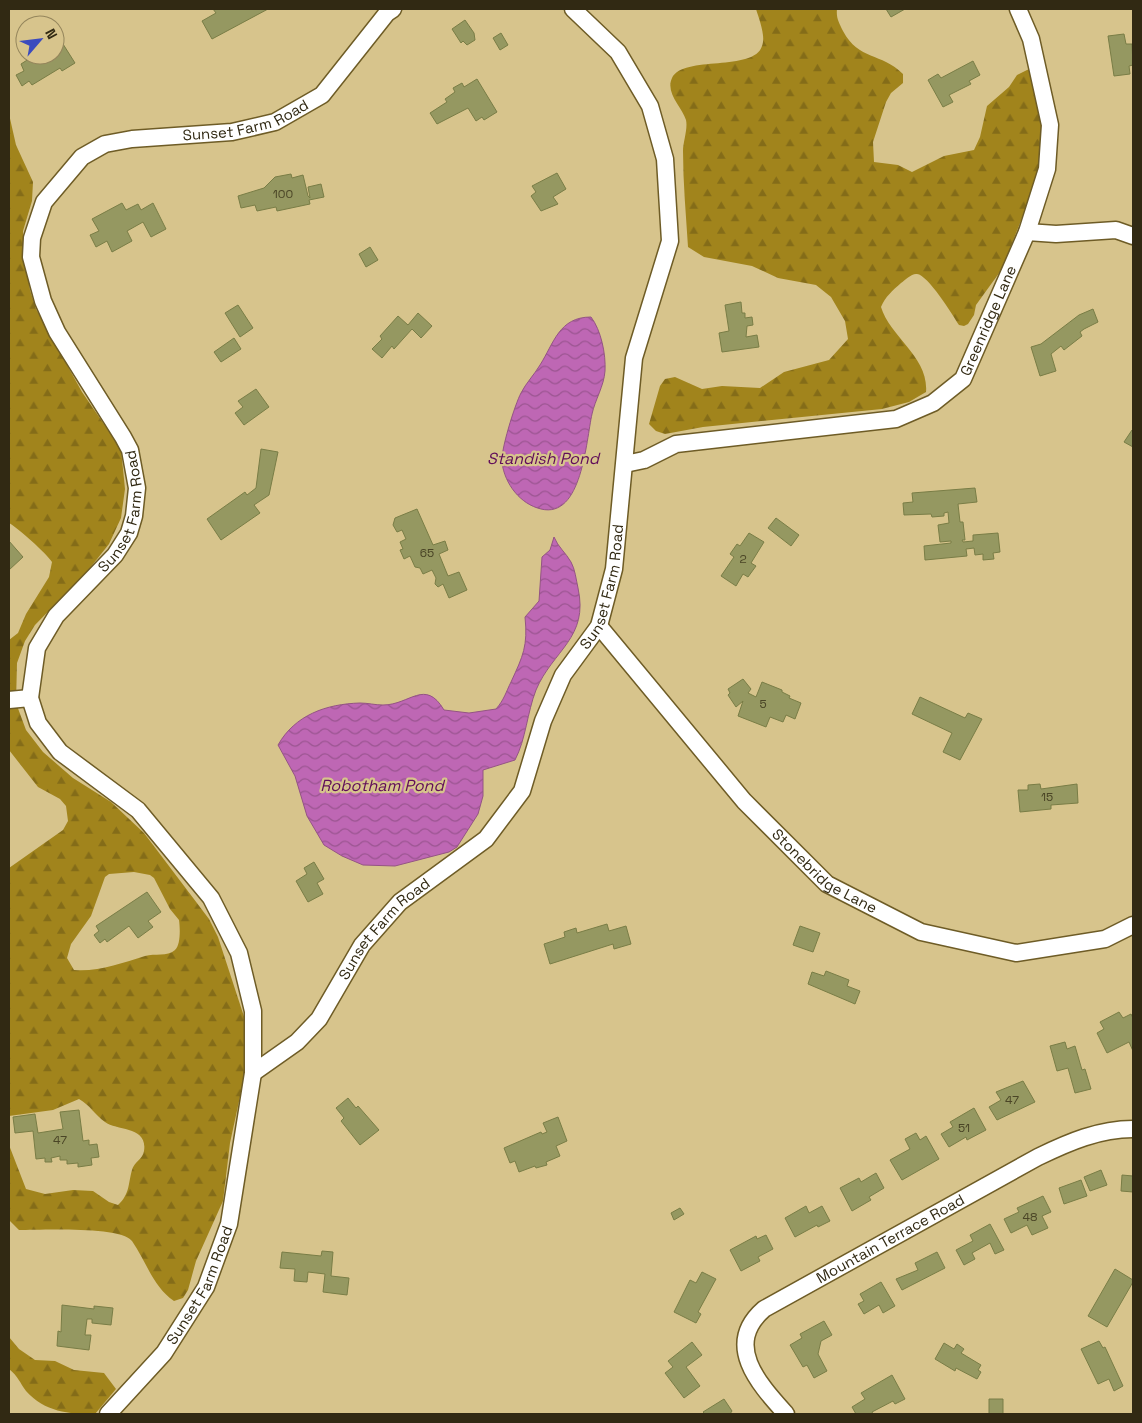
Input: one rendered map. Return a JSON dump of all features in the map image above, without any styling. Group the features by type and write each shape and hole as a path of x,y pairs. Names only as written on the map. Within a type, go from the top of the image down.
{"street":[{"name":"Sunset Farm Road","path":"108,1414 164,1353 206,1287 229,1224 253,1073 253,1011 239,953 211,898 138,810 60,752 38,723 30,698 37,648 56,616 115,555 130,533 137,488 130,450 57,332 43,301 31,257 32,238 44,202 82,156 105,144 132,139 232,132 276,122 322,96 387,13 393,9"},
{"name":"Sunset Farm Road","path":"253,1073 297,1042 319,1019 362,945 400,902 486,839 522,791 543,721 562,675 599,626 614,569 634,358 670,241 665,159 650,106 618,52 573,9"},
{"name":"Greenridge Lane","path":"625,464 644,460 676,444 896,419 934,403 963,378 1027,232 1047,169 1050,125 1031,39 1018,9"},
{"path":"1027,232 1056,234 1116,230 1133,236"},
{"name":"Stonebridge Lane","path":"599,626 744,801 827,884 921,932 1016,953 1105,938 1133,924"},
{"path":"9,700 30,698"},
{"name":"Mountain Terrace Road","path":"786,1414 761,1386 745,1347 749,1325 764,1309 1038,1157 1083,1137 1119,1129 1133,1129"}],"green space":[{"path":"756,9 837,9 837,18 849,41 863,52 887,62 903,74 903,83 891,93 886,102 873,142 874,162 898,165 912,172 944,156 974,150 980,137 987,106 1009,87 1017,75 1029,69 1041,112 1044,143 1038,177 1002,269 976,305 974,315 968,324 964,326 959,325 933,288 922,276 917,274 901,283 883,303 881,307 892,328 922,368 926,392 909,402 882,409 703,427 665,434 656,431 649,424 660,386 665,379 675,377 702,389 722,386 760,388 784,372 829,360 848,339 845,321 831,297 816,285 778,278 752,266 704,257 688,247 683,163 686,120 672,94 670,84 672,78 679,71 690,67 746,59 756,54 762,46 763,37"},
{"path":"9,114 16,145 33,182 32,201 23,231 30,290 36,309 82,392 121,449 125,489 121,518 109,544 86,573 35,625 25,641 17,663 16,703 26,730 43,752 73,778 111,802 144,833 209,919 218,937 252,1041 230,1143 223,1201 196,1261 188,1290 183,1298 174,1301 161,1289 132,1241 125,1236 97,1231 19,1230 9,1220 9,1145 26,1189 45,1194 73,1190 93,1191 109,1202 118,1205 127,1193 133,1167 142,1156 144,1143 137,1133 105,1122 79,1099 53,1110 9,1116 9,868 63,830 68,821 66,806 60,799 38,787 9,750 9,640 18,633 26,614 49,577 52,562 32,541 9,523","holes":["134,872 150,875 154,878 170,909 179,920 180,931 177,948 165,954 149,955 101,968 74,970 67,958 71,944 91,916 105,877 109,874"]},
{"path":"9,1337 19,1349 35,1360 55,1361 74,1370 104,1373 116,1389 95,1414 66,1412 49,1408 33,1398 9,1369"}],"water":[{"name":"Standish Pond","path":"591,317 595,322 602,342 605,371 592,414 580,475 574,490 565,502 555,509 541,509 526,503 520,498 506,478 502,457 506,439 518,399 554,340 564,326 571,321"},
{"name":"Robotham Pond","path":"554,537 571,562 578,588 580,605 574,632 543,676 536,690 522,743 515,760 483,770 483,796 478,814 457,847 449,852 395,866 363,865 342,856 324,845 307,816 295,776 278,745 285,735 302,719 324,709 347,704 393,704 423,694 437,701 444,710 469,713 496,709 505,696 521,658 526,636 525,617 539,601 542,557 550,550"}],"building":[{"path":"213,9 268,9 212,39 202,21 216,13"},
{"path":"886,9 905,9 891,17"},
{"path":"465,20 474,33 475,40 467,45 463,41 461,43 452,29"},
{"path":"501,33 508,45 500,50 493,38"},
{"path":"1124,34 1126,44 1132,44 1133,65 1129,66 1130,74 1114,76 1108,36"},
{"path":"65,47 75,63 62,71 60,68 32,85 29,81 22,86 16,75 24,71 21,65 65,65"},
{"path":"973,61 980,75 969,81 971,84 949,95 953,102 943,107 928,80 938,74 941,78"},
{"path":"477,79 497,112 484,120 482,117 476,121 468,108 437,124 430,113 447,102 445,99 455,92 453,88 462,83 464,87"},
{"path":"557,173 566,189 553,197 558,204 541,211 531,196 536,192 532,186"},
{"path":"291,174 292,178 303,175 310,198 308,187 321,184 324,197 309,200 310,204 277,211 276,207 257,211 255,205 241,208 238,196 264,188 275,177"},
{"path":"122,203 126,210 138,204 141,210 153,203 166,229 151,237 143,222 127,231 132,241 112,252 107,241 96,247 90,235 99,231 92,219"},
{"path":"370,247 378,260 366,267 359,254"},
{"path":"741,302 742,313 745,313 745,318 752,317 753,325 747,326 746,337 757,335 759,347 722,352 719,333 729,331 725,305"},
{"path":"238,305 253,328 240,337 225,313"},
{"path":"1093,309 1098,322 1080,332 1082,336 1064,350 1061,346 1051,354 1056,371 1040,376 1031,347 1041,344 1079,315"},
{"path":"418,313 432,326 421,338 412,329 394,349 392,346 382,358 372,349 382,339 380,336 398,316 408,325"},
{"path":"234,338 241,349 221,362 214,352"},
{"path":"256,389 269,407 244,425 235,413 243,407 238,401"},
{"path":"1133,431 1133,447 1124,442"},
{"path":"261,449 278,452 269,495 254,505 260,513 221,540 207,519 245,492 247,495 256,488"},
{"path":"975,488 977,502 958,504 965,540 962,540 963,542 973,541 973,535 998,533 1000,552 993,553 994,559 983,560 983,554 975,555 974,548 966,549 967,556 925,560 924,546 951,543 951,541 940,542 938,525 949,523 948,512 944,513 944,516 932,517 931,514 904,515 903,503 913,502 912,493"},
{"path":"417,509 433,545 445,541 448,550 439,554 448,576 459,572 467,590 449,598 443,584 438,587 435,584 436,578 432,570 423,574 420,568 415,567 410,556 404,559 400,550 403,549 400,542 406,539 402,530 397,532 393,525 395,518"},
{"path":"776,518 799,535 791,546 768,528"},
{"path":"749,533 764,542 751,563 756,566 748,577 743,574 736,586 721,576 734,557 730,554 737,544 740,546"},
{"path":"9,541 23,557 9,570"},
{"path":"743,679 751,689 748,693 756,697 762,682 782,690 782,692 790,696 789,698 801,703 795,719 786,715 783,722 770,717 766,727 738,716 743,701 736,707 728,695 730,693 728,689"},
{"path":"920,697 965,718 968,713 982,719 960,760 943,752 952,733 912,714"},
{"path":"1040,784 1041,789 1077,784 1078,803 1051,805 1051,809 1020,812 1018,790 1028,790 1028,785"},
{"path":"314,862 324,879 317,883 323,894 308,902 296,881 307,874 304,868"},
{"path":"147,892 161,912 148,921 153,927 138,938 129,926 107,942 105,939 100,943 94,935 99,931 96,926"},
{"path":"607,924 609,931 626,926 631,944 614,949 613,944 550,964 544,944 565,937 564,932 576,928 577,933"},
{"path":"800,926 820,933 813,952 793,945"},
{"path":"826,971 849,980 847,986 860,991 855,1004 808,984 812,972 824,976"},
{"path":"1119,1012 1123,1018 1131,1014 1133,1018 1133,1051 1129,1042 1107,1053 1097,1033 1104,1029 1100,1022"},
{"path":"1065,1042 1067,1049 1075,1046 1082,1070 1085,1069 1091,1089 1075,1093 1068,1068 1057,1071 1050,1046"},
{"path":"1023,1081 1035,1102 997,1120 989,1107 1001,1100 996,1092"},
{"path":"348,1098 356,1108 358,1106 379,1130 360,1145 341,1121 344,1118 336,1108"},
{"path":"974,1108 986,1130 967,1140 966,1137 949,1147 941,1134 953,1127 950,1122"},
{"path":"79,1110 83,1141 89,1140 89,1145 97,1144 99,1157 91,1158 92,1165 78,1167 78,1163 67,1164 67,1160 60,1160 60,1156 51,1158 52,1162 45,1162 45,1158 36,1159 33,1131 15,1133 13,1117 35,1114 38,1133 63,1129 60,1112"},
{"path":"558,1117 567,1141 556,1146 560,1156 546,1162 547,1165 536,1168 535,1166 519,1172 515,1161 510,1163 504,1148 541,1132 542,1134 547,1132 543,1123"},
{"path":"916,1133 920,1140 926,1136 939,1159 902,1180 890,1160 910,1149 905,1139"},
{"path":"1101,1170 1107,1185 1090,1191 1084,1177"},
{"path":"876,1173 884,1188 869,1197 871,1200 852,1211 840,1188 859,1178 861,1182"},
{"path":"1122,1175 1133,1176 1133,1192 1121,1191"},
{"path":"1081,1180 1087,1196 1064,1204 1059,1188"},
{"path":"1043,1196 1051,1212 1042,1216 1048,1228 1032,1235 1027,1225 1011,1233 1004,1219 1019,1212 1017,1208"},
{"path":"806,1206 809,1213 822,1206 830,1221 818,1227 817,1225 795,1237 785,1218"},
{"path":"680,1208 684,1214 674,1220 671,1213"},
{"path":"990,1224 1004,1250 995,1254 990,1243 972,1253 975,1259 964,1265 956,1250 973,1241 970,1235"},
{"path":"766,1235 773,1249 758,1257 760,1261 741,1271 730,1250 756,1236 757,1239"},
{"path":"322,1251 333,1252 331,1276 349,1278 347,1295 323,1292 325,1274 308,1272 307,1282 294,1281 295,1269 280,1268 282,1252 321,1256"},
{"path":"937,1252 945,1268 902,1290 896,1279 918,1270 915,1263"},
{"path":"1115,1269 1133,1280 1133,1282 1107,1327 1088,1316"},
{"path":"702,1272 716,1279 698,1312 701,1314 696,1323 674,1312 690,1280 696,1283"},
{"path":"881,1282 895,1306 883,1313 879,1305 864,1314 858,1304 864,1301 860,1294"},
{"path":"62,1305 94,1309 94,1306 113,1308 111,1325 92,1323 92,1319 87,1319 85,1335 91,1335 89,1350 57,1346 58,1331 61,1332"},
{"path":"824,1321 832,1335 821,1341 818,1354 827,1371 814,1378 807,1365 803,1367 790,1345 802,1338 800,1334"},
{"path":"1099,1341 1103,1348 1105,1347 1123,1386 1114,1391 1109,1379 1098,1384 1081,1349"},
{"path":"692,1342 702,1355 686,1367 700,1386 684,1398 665,1373 673,1367 668,1361"},
{"path":"944,1343 954,1349 957,1344 964,1349 961,1353 981,1365 978,1370 981,1372 977,1379 956,1368 955,1371 935,1359"},
{"path":"892,1375 905,1399 895,1404 893,1401 872,1412 873,1414 856,1414 852,1407 865,1399 861,1393"},
{"path":"724,1399 732,1411 730,1414 705,1414 703,1412"},
{"path":"989,1399 1003,1399 1003,1414 989,1414"}]}
